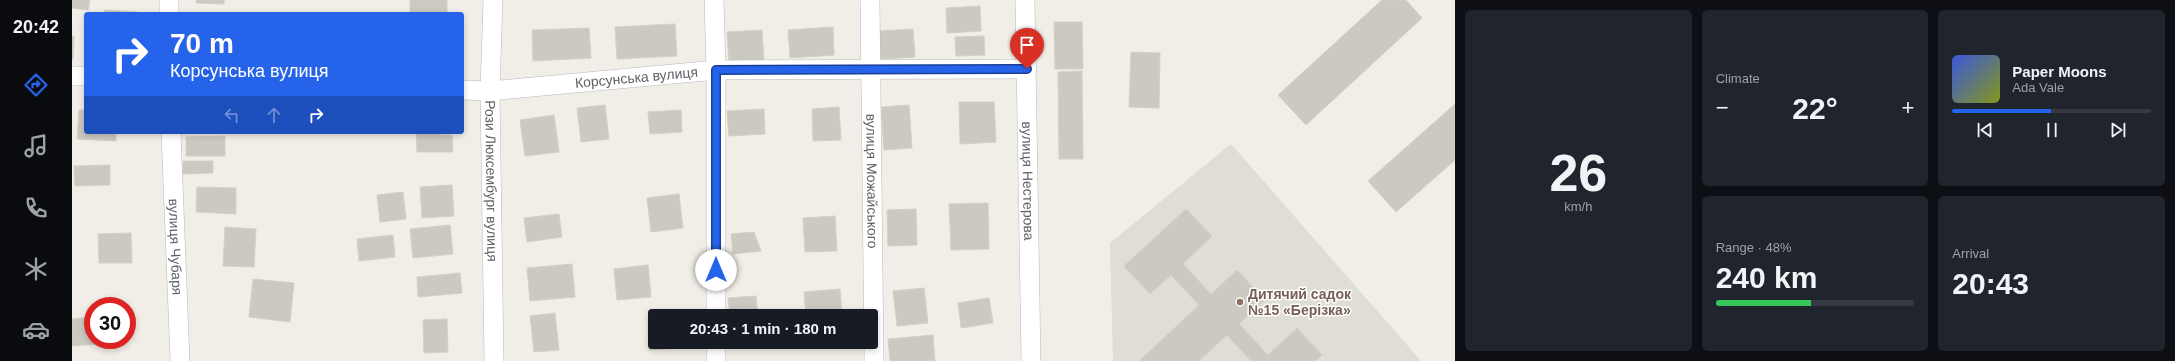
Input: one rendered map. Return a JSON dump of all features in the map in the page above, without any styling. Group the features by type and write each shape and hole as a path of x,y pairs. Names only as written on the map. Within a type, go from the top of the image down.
{"street":[{"path":"169,0 169,12"},
{"name":"Рози Люксембург вулиця","path":"493,0 490,91 494,361"},
{"path":"714,0 716,70 716,309"},
{"name":"вулиця Можайського","path":"870,0 874,361"},
{"name":"вулиця Нестерова","path":"1025,0 1031,361"},
{"name":"Корсунська вулиця","path":"464,90 490,91 716,70 1027,69"},
{"path":"72,76 84,76"},
{"name":"вулиця Чубаря","path":"171,134 180,361"},
{"path":"716,349 716,361"}],"shaded area":[{"name":"Дитячий садок №15 «Берізка»","path":"1231,144 1421,361 1113,361 1110,243"}],"building":[{"path":"72,0 90,0 88,10 72,8"},
{"path":"196,0 224,0 224,4 196,3"},
{"path":"410,0 447,0 447,12 410,12"},
{"path":"1382,0 1406,0 1422,18 1306,125 1278,95"},
{"path":"980,6 981,31 947,33 946,8"},
{"path":"104,10 138,12 104,12"},
{"path":"1054,22 1082,22 1083,69 1055,69"},
{"path":"675,24 677,56 617,59 615,27"},
{"path":"833,27 834,55 790,58 788,30"},
{"path":"589,28 591,58 533,61 532,30"},
{"path":"913,29 915,57 881,59 879,31"},
{"path":"762,30 764,60 729,62 727,32"},
{"path":"72,36 74,36 73,59 72,59"},
{"path":"984,36 985,55 956,56 955,37"},
{"path":"1131,52 1160,53 1159,108 1129,107"},
{"path":"1082,71 1083,159 1059,159 1058,72"},
{"path":"959,102 994,102 996,142 960,144"},
{"path":"1455,104 1455,160 1396,212 1368,181"},
{"path":"605,105 609,139 581,142 577,108"},
{"path":"909,105 912,148 884,150 881,107"},
{"path":"839,107 841,140 813,141 812,109"},
{"path":"764,109 765,134 729,136 727,111"},
{"path":"79,110 84,110 84,134 116,134 116,141 77,139"},
{"path":"681,110 682,132 650,134 648,112"},
{"path":"554,115 559,152 525,156 520,120"},
{"path":"416,134 452,135 453,152 417,152"},
{"path":"225,136 225,156 186,156 186,137"},
{"path":"183,161 213,161 213,173 183,174"},
{"path":"110,165 110,185 75,186 74,166"},
{"path":"452,185 454,216 422,218 420,187"},
{"path":"197,187 236,188 236,214 196,212"},
{"path":"403,192 406,219 380,222 377,195"},
{"path":"679,194 683,228 651,232 647,198"},
{"path":"988,203 989,249 951,250 949,204"},
{"path":"916,209 917,245 888,246 887,210"},
{"path":"1186,209 1212,236 1183,264 1211,294 1237,270 1265,300 1239,324 1268,355 1297,328 1322,355 1315,361 1251,361 1227,335 1199,361 1139,361 1199,305 1171,275 1150,294 1124,266"},
{"path":"559,214 562,237 527,242 524,218"},
{"path":"835,216 837,251 805,252 803,218"},
{"path":"450,225 453,254 413,258 410,229"},
{"path":"225,227 256,229 254,267 223,266"},
{"path":"754,232 761,251 733,254 731,234"},
{"path":"131,233 132,263 99,263 98,234"},
{"path":"393,235 395,257 359,261 357,239"},
{"path":"572,264 575,297 530,301 527,268"},
{"path":"648,265 651,297 617,300 614,269"},
{"path":"460,273 462,293 418,297 417,277"},
{"path":"253,279 294,283 290,322 249,317"},
{"path":"924,288 928,323 897,326 893,291"},
{"path":"840,289 841,309 805,309 804,292"},
{"path":"756,296 757,309 729,309 728,298"},
{"path":"989,298 993,323 961,328 958,303"},
{"path":"555,313 559,350 534,352 530,316"},
{"path":"84,318 84,345 72,346 72,319"},
{"path":"447,319 448,352 424,353 423,320"},
{"path":"933,335 935,361 890,361 888,339"}],"place":[{"name":"Дитячий садок №15 «Берізка»","path":"1240,302"}],"route":[{"path":"716,270 716,70 1027,69"}]}
